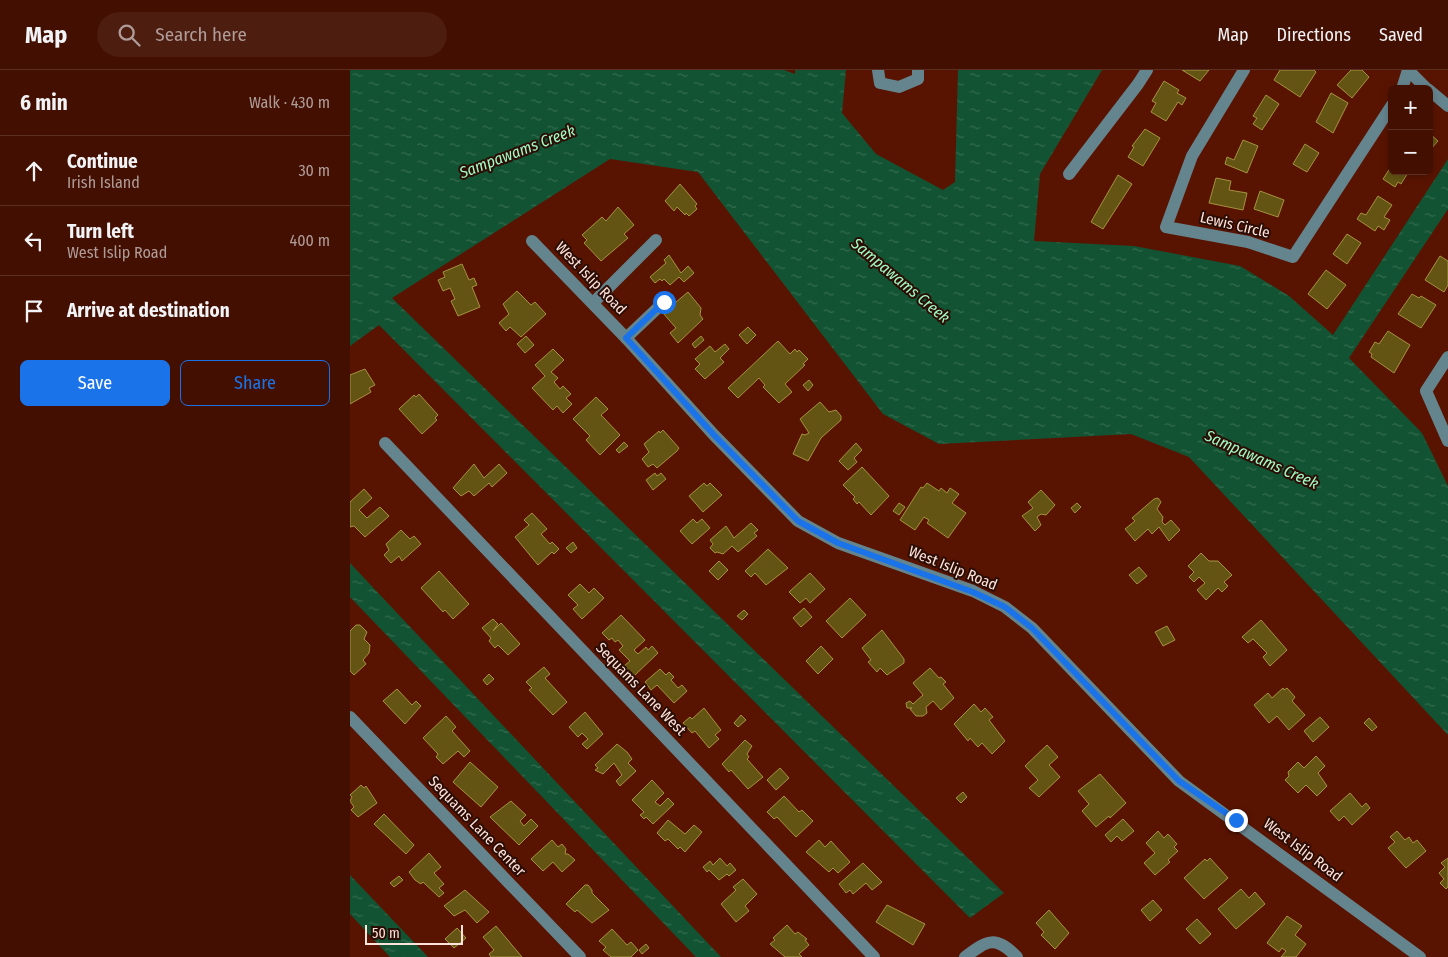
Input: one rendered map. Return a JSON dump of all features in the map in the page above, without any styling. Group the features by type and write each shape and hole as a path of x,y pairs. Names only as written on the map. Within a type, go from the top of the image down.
{"street":[{"path":"878,70 880,83 899,87 918,78 918,70"},
{"path":"1069,174 1147,70"},
{"name":"Lewis Circle","path":"1244,70 1192,156 1166,227 1248,242 1293,257 1388,111"},
{"path":"1403,85 1408,70 1423,85"},
{"path":"1433,94 1448,106"},
{"path":"593,303 656,240"},
{"name":"West Islip Road","path":"532,241 626,338 714,435 798,521 838,543 973,592 1005,607 1032,628 1179,781 1420,957"},
{"path":"626,338 664,302"},
{"path":"1448,357 1426,391 1448,441"},
{"name":"Sequams Lane West","path":"385,443 874,957"},
{"name":"Sequams Lane Center","path":"350,718 580,957"},
{"path":"965,957 983,943 997,941 1006,946 1017,957"}],"water":[{"name":"Sampawams Creek","path":"350,70 784,70 795,74 795,70 846,70 842,113 876,154 943,190 955,182 958,70 1102,70 1040,174 1034,241 1134,246 1240,266 1289,296 1333,335 1448,159 1448,209 1349,358 1422,433 1448,486 1448,735 1189,457 1131,434 939,444 883,414 698,172 610,159 392,298 1004,893 970,918 379,325 350,346"},
{"path":"350,563 721,957 696,957 350,597"},
{"path":"350,875 428,957 390,957 350,914"}],"building":[{"path":"1182,70 1209,70 1200,81"},
{"path":"1280,70 1314,70 1316,72 1300,97 1274,80"},
{"path":"1351,70 1362,70 1369,77 1352,98 1337,85"},
{"path":"1164,81 1179,90 1177,93 1186,98 1182,105 1178,102 1166,121 1151,112 1156,103 1152,101"},
{"path":"1331,93 1348,103 1333,133 1316,122"},
{"path":"1266,95 1279,104 1262,130 1253,124 1257,118 1253,116"},
{"path":"1145,129 1160,138 1143,166 1128,157 1134,147 1132,146"},
{"path":"1433,137 1438,141 1433,147"},
{"path":"1243,140 1258,146 1247,173 1225,164 1227,157 1234,160"},
{"path":"1305,144 1319,153 1307,172 1293,164"},
{"path":"1388,171 1388,175 1407,175 1401,184 1398,182 1395,187 1383,179"},
{"path":"1118,175 1132,184 1103,229 1091,222"},
{"path":"1216,178 1231,181 1229,190 1247,193 1243,210 1209,203"},
{"path":"680,184 697,204 695,206 697,209 689,216 686,213 685,215 677,207 674,211 665,201"},
{"path":"1260,191 1284,200 1278,217 1254,209"},
{"path":"1378,196 1392,205 1384,217 1390,220 1384,230 1378,226 1375,231 1357,219 1361,213 1366,215"},
{"path":"618,207 634,225 624,234 628,238 601,261 584,243 587,240 582,235 602,217 606,221"},
{"path":"1347,234 1361,243 1347,264 1333,254"},
{"path":"669,255 681,273 688,266 694,273 684,282 679,277 670,285 664,279 662,281 660,279 655,283 650,277 666,263 664,260"},
{"path":"1440,256 1448,261 1448,285 1444,292 1425,280"},
{"path":"462,264 469,280 474,278 477,285 472,287 480,307 458,316 451,301 455,299 450,288 443,291 438,280 445,277 443,272"},
{"path":"1326,270 1346,285 1327,309 1308,294"},
{"path":"517,291 531,305 535,302 546,314 521,337 510,327 506,331 499,323 509,314 503,304"},
{"path":"688,292 701,308 700,315 703,319 678,343 670,333 676,328 663,313"},
{"path":"1412,294 1419,298 1421,296 1436,305 1421,328 1398,314"},
{"path":"748,327 756,335 747,344 739,335"},
{"path":"1388,331 1410,345 1394,373 1371,357 1372,354 1369,352 1375,342 1379,344"},
{"path":"526,336 534,345 525,353 517,344"},
{"path":"701,336 704,340 695,348 692,344"},
{"path":"778,341 790,354 795,349 797,352 799,350 808,359 803,364 805,365 785,384 792,392 779,403 763,387 765,385 759,378 738,398 728,388"},
{"path":"725,344 729,349 720,358 724,362 705,379 695,369 700,364 695,359 710,346 715,352"},
{"path":"553,349 564,360 551,372 558,378 554,382 560,389 563,386 571,394 566,398 572,404 563,413 557,406 553,410 532,388 545,376 535,365"},
{"path":"365,369 375,385 369,388 371,392 350,404 350,375"},
{"path":"809,380 813,385 808,391 803,385"},
{"path":"419,394 438,415 435,418 437,420 422,434 399,409 414,395 416,397"},
{"path":"596,397 608,409 601,415 620,435 600,455 586,440 590,436 573,419"},
{"path":"820,402 829,412 836,410 841,416 841,420 821,438 808,461 793,454 802,434 809,433 800,419"},
{"path":"663,430 679,448 657,468 653,464 648,467 642,459 649,452 644,444 659,431 660,433"},
{"path":"624,442 628,446 619,453 616,450"},
{"path":"856,443 862,450 854,458 857,462 848,470 839,461"},
{"path":"474,464 484,478 499,464 507,473 492,487 489,483 474,496 469,491 461,496 453,488"},
{"path":"862,467 889,496 871,515 859,502 857,504 853,499 855,497 843,485"},
{"path":"655,473 657,476 661,473 666,479 653,490 646,480"},
{"path":"704,483 707,486 710,483 722,495 703,512 689,496"},
{"path":"927,483 939,491 941,488 947,493 950,488 959,494 952,503 966,513 948,538 927,523 929,520 924,517 915,530 900,520 921,487 923,488"},
{"path":"364,489 372,498 359,510 367,518 380,507 389,516 365,537 354,526 350,527 350,502"},
{"path":"1041,490 1055,505 1046,515 1041,514 1037,517 1041,525 1035,531 1022,516 1033,508 1028,502"},
{"path":"1158,498 1161,502 1157,509 1163,517 1162,522 1165,525 1171,520 1180,530 1169,541 1159,527 1152,534 1148,529 1135,541 1125,529 1135,521 1132,518 1154,499"},
{"path":"899,503 905,507 899,515 893,511"},
{"path":"1077,503 1081,507 1075,513 1071,508"},
{"path":"532,513 547,529 541,534 550,544 552,542 559,549 554,554 552,552 538,565 515,537 529,525 524,520"},
{"path":"693,519 697,523 702,519 710,528 692,544 680,531"},
{"path":"751,523 758,530 754,533 757,536 738,552 732,546 723,554 715,553 710,548 713,544 710,540 726,526 734,538"},
{"path":"401,530 410,539 414,536 421,544 402,561 399,556 391,563 384,555 389,550 386,544"},
{"path":"573,542 577,548 571,553 566,548"},
{"path":"768,549 788,568 766,585 755,573 751,577 745,571"},
{"path":"1201,553 1209,561 1218,561 1232,575 1224,582 1228,586 1222,592 1218,588 1206,600 1197,590 1205,583 1199,577 1194,582 1189,577 1194,572 1188,566"},
{"path":"719,561 728,570 718,580 709,571"},
{"path":"1139,567 1147,576 1137,584 1129,575"},
{"path":"439,571 469,604 453,619 445,610 443,612 421,588"},
{"path":"810,573 825,589 810,603 806,598 800,603 789,592"},
{"path":"580,584 589,593 594,588 604,598 582,619 573,609 578,605 568,595"},
{"path":"850,598 866,615 842,638 826,621"},
{"path":"804,608 812,617 801,627 793,618"},
{"path":"744,610 748,614 742,620 737,616"},
{"path":"621,615 645,640 634,650 638,654 646,647 648,650 652,646 658,653 634,676 624,666 630,661 619,650 623,646 618,640 615,642 612,638 609,640 602,633"},
{"path":"493,619 498,624 493,631 501,623 520,644 508,655 498,645 495,648 489,641 491,638 482,628"},
{"path":"1261,620 1287,650 1270,666 1263,657 1267,653 1253,639 1248,643 1242,637"},
{"path":"356,625 360,625 367,632 364,639 370,645 369,653 363,660 366,664 354,675 350,671 350,631"},
{"path":"1167,626 1175,640 1163,646 1155,632"},
{"path":"882,630 904,659 904,663 887,675 880,668 877,672 868,662 871,660 862,648"},
{"path":"821,646 833,659 818,674 806,661"},
{"path":"544,667 550,674 545,678 567,702 553,715 529,690 532,688 526,682"},
{"path":"930,668 939,678 941,677 946,682 943,684 954,698 941,710 933,701 926,707 927,713 923,716 916,716 910,709 912,708 907,708 906,703 910,701 913,704 923,695 913,683"},
{"path":"660,669 666,675 669,672 674,677 671,680 678,688 682,685 687,691 674,703 657,685 651,690 645,682"},
{"path":"489,674 494,679 487,685 483,680"},
{"path":"1283,688 1284,690 1287,688 1295,697 1292,701 1305,715 1289,730 1277,716 1269,723 1254,705 1268,693 1272,698"},
{"path":"397,689 412,705 416,701 421,706 405,724 383,701"},
{"path":"974,704 981,712 985,708 993,717 989,720 1005,741 992,754 982,743 978,747 970,738 968,741 954,724"},
{"path":"704,708 721,730 715,735 719,739 709,748 695,731 692,733 683,723 690,717 692,719"},
{"path":"585,712 603,734 587,749 582,744 588,739 582,733 578,737 569,727"},
{"path":"741,715 746,720 738,727 734,723"},
{"path":"446,716 456,727 452,731 470,751 464,757 458,751 443,764 436,757 438,754 423,738"},
{"path":"1320,717 1329,727 1313,742 1304,731"},
{"path":"1369,718 1377,727 1372,731 1364,723"},
{"path":"745,740 752,746 747,754 749,757 747,759 763,777 748,789 731,770 729,772 722,764"},
{"path":"617,744 632,759 628,763 636,771 620,786 616,781 622,775 614,763 603,774 595,770 598,768 595,765"},
{"path":"1047,745 1058,757 1049,765 1060,777 1039,797 1029,788 1038,780 1025,766"},
{"path":"1316,756 1325,766 1318,773 1327,786 1317,796 1306,785 1298,793 1285,780 1289,776 1288,772 1298,762 1304,768"},
{"path":"470,762 498,787 481,807 453,782"},
{"path":"780,768 789,778 776,790 767,780"},
{"path":"1100,774 1126,803 1110,818 1109,816 1096,827 1082,811 1089,804 1078,791"},
{"path":"652,780 664,793 655,802 660,806 668,798 674,804 653,824 646,817 644,819 640,815 644,812 632,800"},
{"path":"361,785 364,788 366,786 377,803 358,817 351,810 354,807 350,801 352,797 350,795"},
{"path":"963,792 967,797 961,803 956,798"},
{"path":"1350,793 1362,807 1366,803 1370,808 1352,825 1344,816 1339,821 1330,811"},
{"path":"784,796 799,812 802,810 813,821 796,837 777,817 774,819 767,812"},
{"path":"511,801 526,815 520,821 524,826 531,819 538,826 519,845 490,817"},
{"path":"384,814 414,845 406,854 374,824"},
{"path":"1123,819 1134,831 1122,841 1117,836 1111,842 1105,835"},
{"path":"668,820 685,834 694,825 702,832 685,852 680,847 678,849 668,839 665,841 657,833"},
{"path":"1158,831 1164,838 1168,834 1177,844 1174,847 1178,851 1168,860 1170,862 1155,875 1144,863 1155,853 1146,843"},
{"path":"1397,831 1405,840 1409,837 1413,843 1417,840 1426,851 1406,868 1388,848 1395,842 1390,837"},
{"path":"552,840 558,847 562,844 566,849 565,854 568,854 575,860 562,872 553,862 543,871 531,859"},
{"path":"819,840 825,847 831,841 850,862 838,873 833,868 829,872 806,852"},
{"path":"429,853 441,867 434,873 444,884 439,888 444,893 439,897 423,882 421,884 415,880 409,872"},
{"path":"720,858 727,866 730,863 736,870 729,876 727,874 719,880 703,867 710,861 713,865"},
{"path":"1210,858 1228,878 1204,899 1184,878 1205,859 1207,861"},
{"path":"1448,858 1448,887 1446,889 1440,883 1444,879 1439,873 1445,867 1441,863"},
{"path":"863,863 882,882 872,890 866,883 853,894 850,890 846,893 839,884"},
{"path":"399,876 403,880 394,887 390,883"},
{"path":"743,879 757,894 745,906 749,911 736,922 721,904 736,890 733,887"},
{"path":"585,885 588,885 592,893 609,910 592,923 577,910 575,912 566,904"},
{"path":"1241,889 1249,898 1255,892 1265,904 1236,929 1218,909"},
{"path":"465,890 489,912 477,923 465,910 454,916 444,906"},
{"path":"1153,900 1162,910 1150,921 1141,910"},
{"path":"887,905 925,924 913,945 876,922"},
{"path":"1049,910 1069,933 1055,949 1041,935 1044,932 1036,923"},
{"path":"1287,916 1302,926 1295,935 1306,944 1296,957 1281,957 1286,951 1282,948 1279,952 1267,943"},
{"path":"1197,919 1211,934 1200,944 1186,929"},
{"path":"787,925 795,934 798,932 807,939 805,940 809,945 799,954 802,957 785,957 770,944 775,940 773,938"},
{"path":"496,926 522,957 491,957 489,954 494,950 483,937"},
{"path":"457,928 466,938 454,948 445,939"},
{"path":"612,929 627,945 631,942 638,950 631,957 611,957 603,950 606,947 599,941"},
{"path":"646,944 649,948 642,954 639,950"}],"route":[{"path":"664,302 626,338 714,435 798,521 838,543 973,592 1005,607 1032,628 1179,781 1236,820"}]}
